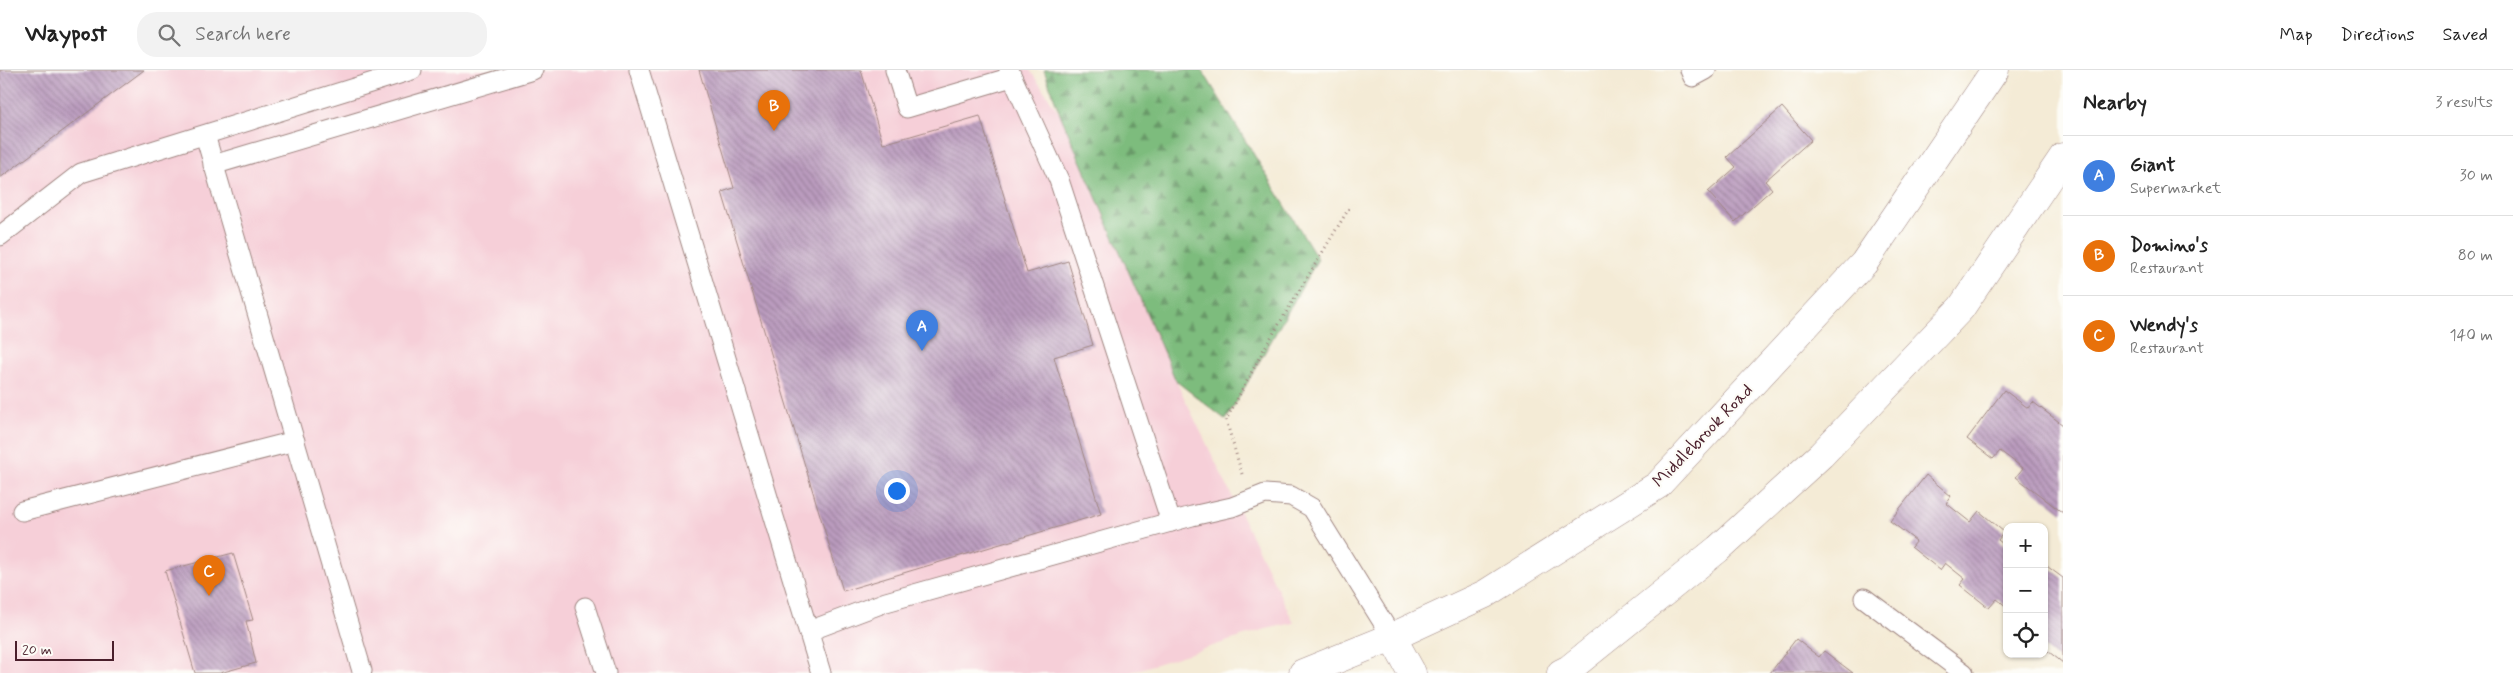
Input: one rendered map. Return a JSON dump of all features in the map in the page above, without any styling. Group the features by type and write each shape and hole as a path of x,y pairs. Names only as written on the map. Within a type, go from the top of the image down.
{"main road":[{"name":"Middlebrook Road","path":"1303,673 1392,637 1485,594 1658,485 1864,263 1995,70"},
{"path":"1561,673 1569,669 1718,549 1821,455 1961,308 2063,157"},
{"path":"1392,637 1412,673"}],"lane":[{"path":"0,236 81,173 412,70"},
{"path":"213,165 533,70"},
{"path":"639,70 822,673"},
{"path":"895,70 907,108 1010,73 1059,180 1171,522"},
{"path":"205,134 360,672"},
{"path":"22,511 295,442"},
{"path":"809,631 886,602 1171,522 1232,507 1266,494 1291,496 1312,508 1392,637"},
{"path":"1864,598 1964,673"},
{"path":"586,607 606,673"}],"path":[{"path":"1249,500 1226,420 1264,349 1351,205"}],"shaded area":[{"path":"0,70 1030,70 1060,114 1176,381 1294,623 1266,629 1128,673 0,673"}],"green space":[{"path":"1044,70 1202,70 1318,259 1226,420 1176,381 1060,114"}],"building":[{"path":"0,70 144,70 0,178"},
{"path":"699,70 861,70 883,144 980,116 1027,273 1068,261 1093,345 1054,357 1101,514 843,591 722,192 734,188"},
{"path":"1782,107 1811,140 1765,181 1772,189 1735,222 1708,192 1736,167 1727,157"},
{"path":"2004,390 2028,408 2033,402 2063,425 2063,513 2016,477 2023,468 2000,451 1993,459 1967,439"},
{"path":"1926,475 1951,496 1946,503 1970,522 1979,511 2003,531 1998,540 2003,544 2003,604 1997,599 1989,608 1960,585 1965,579 1945,563 1940,570 1911,547 1916,541 1890,521"},
{"path":"233,553 253,620 246,621 256,663 220,673 195,673 165,571"},
{"path":"2048,567 2063,578 2063,663 2048,651"},
{"path":"1796,639 1819,657 1824,651 1853,673 1770,673"}],"place":[{"name":"Domino's","path":"774,131"},
{"name":"Giant","path":"922,351"},
{"name":"Wendy's","path":"209,596"}]}
